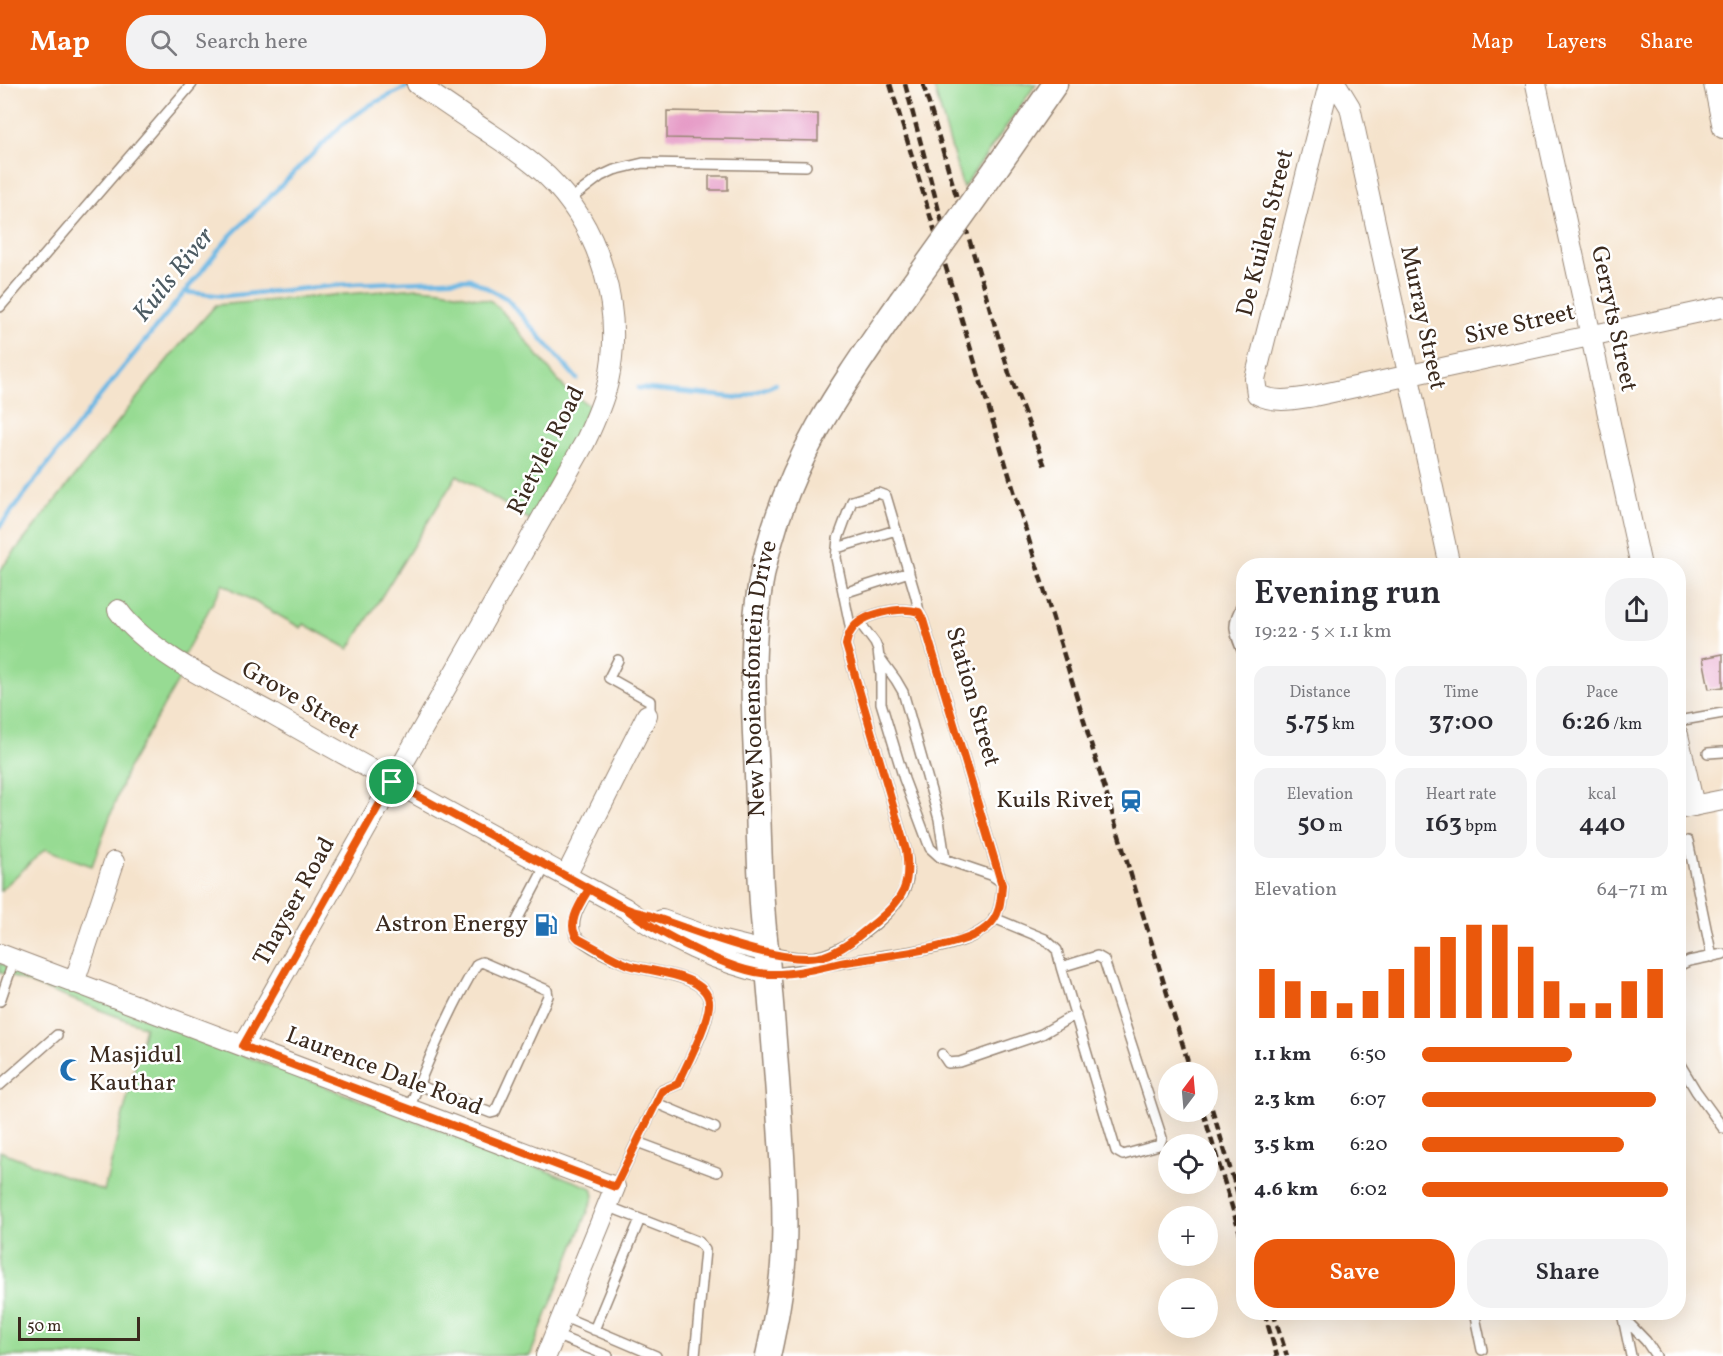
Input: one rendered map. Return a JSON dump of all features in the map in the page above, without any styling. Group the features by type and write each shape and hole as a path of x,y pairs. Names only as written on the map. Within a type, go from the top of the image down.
{"street":[{"name":"Rietvlei Road","path":"392,782 585,442 596,420 608,384 612,360 613,331 608,289 595,248 568,201 547,176 518,152 417,84"},
{"name":"New Nooiensfontein Drive","path":"768,1356 777,1314 783,1261 785,1190 764,928 756,748 754,637 760,579 782,503 815,430 901,301 1054,84"},
{"name":"De Kuilen Street","path":"1257,394 1255,379 1329,84"},
{"name":"Murray Street","path":"1336,84 1350,107 1448,558"},
{"name":"Gerryts Street","path":"1536,84 1639,558"},
{"path":"1714,84 1723,128"},
{"name":"Sive Street","path":"1257,394 1272,400 1287,400 1409,376 1723,307"},
{"name":"Grove Street","path":"118,610 128,624 164,653 392,782 589,889 625,908 716,939 768,963"},
{"path":"566,876 647,715"},
{"name":"Thayser Road","path":"243,1046 392,782"},
{"path":"1686,807 1723,800"},
{"path":"74,982 114,862"},
{"name":"Laurence Dale Road","path":"7,957 615,1187"},
{"path":"546,1356 615,1187"}],"lane":[{"path":"0,307 192,84"},
{"path":"568,201 614,170 643,164 806,166"},
{"path":"768,963 825,955 838,950 889,911 900,898 908,879 906,850 846,645 851,630 836,558 838,539 849,505 857,498 879,493 886,496 919,612"},
{"path":"837,548 896,530"},
{"path":"844,593 909,572"},
{"name":"Station Street","path":"851,630 874,615 903,608 919,612 923,620 1000,881 1001,900 994,918"},
{"path":"1236,616 1234,633 1236,637"},
{"path":"860,623 875,644 879,656 881,703 904,779 930,848 945,859 985,872 1000,881"},
{"path":"879,656 903,692 939,819 945,859"},
{"path":"618,660 609,678 650,701 647,715"},
{"path":"1686,719 1723,712"},
{"path":"1708,753 1723,752"},
{"path":"1688,841 1712,957"},
{"path":"514,926 546,865"},
{"path":"589,889 576,913 573,926 574,935 626,964 690,980 703,989 708,999 706,1019 678,1084 662,1091 615,1187"},
{"path":"768,963 834,965 960,941 979,933 990,925 994,918 1046,939 1057,950 1061,967 1116,1151 1123,1155 1159,1145 1162,1138 1104,960 1097,956 1061,967"},
{"path":"1686,962 1723,954"},
{"path":"0,1001 7,957"},
{"path":"409,1109 418,1085 431,1053 477,964 482,962 547,990 548,996 495,1112 491,1113 418,1085"},
{"path":"942,1054 948,1063 960,1062 1042,1034 1076,1014"},
{"path":"0,1085 57,1035"},
{"path":"1686,1074 1696,1091 1719,1117 1723,1128"},
{"path":"656,1103 715,1128"},
{"path":"637,1142 717,1172"},
{"path":"607,1206 699,1242 705,1250 695,1356"},
{"path":"594,1330 640,1219"},
{"path":"1476,1320 1482,1350"},
{"path":"1623,1320 1631,1356"},
{"path":"1627,1320 1656,1356"},
{"path":"559,1326 594,1330 656,1356"},
{"path":"559,1326 583,1351 608,1356"}],"green space":[{"path":"933,84 1036,84 963,188"},
{"path":"418,288 442,290 491,301 502,311 566,390 590,406 572,445 530,520 457,475 349,649 304,624 301,628 223,584 180,662 186,667 127,770 92,866 45,849 0,891 0,570 172,354 216,305"},
{"path":"0,963 592,1188 594,1196 530,1356 0,1356 0,1151 104,1191 145,1027 0,972"}],"building":[{"path":"667,111 818,114 818,141 667,138"},
{"path":"709,176 728,176 728,190 709,190"},
{"path":"1723,654 1723,687 1709,689 1703,658"}],"waterway":[{"name":"Kuils River","path":"0,526 101,395 230,236 343,124 370,105 413,84"},
{"path":"184,292 225,296 352,284 470,279 506,298 577,379"},
{"path":"638,388 741,398 776,384"}],"railway":[{"path":"890,84 1188,1062"},
{"path":"905,84 943,226"},
{"path":"923,84 1009,373 1046,469"},
{"path":"1206,1122 1236,1220"},
{"path":"1216,1122 1236,1188"},
{"path":"1266,1320 1277,1356"},
{"path":"1276,1320 1287,1356"}],"place":[{"name":"Kuils River","path":"1131,801"},
{"name":"Astron Energy","path":"546,925"},
{"name":"Masjidul Kauthar","path":"71,1070"}],"route":[{"path":"392,782 243,1046 615,1187 662,1091 678,1084 706,1019 709,1004 703,989 690,980 626,964 579,939 574,935 573,926 576,913 589,889 625,908 716,939 768,952 805,958 838,950 889,911 900,898 908,879 906,850 846,645 851,630 874,615 903,608 919,612 923,620 1002,885 1001,900 998,912 990,925 979,933 960,941 791,972 769,974 743,969 654,929 625,908 392,782"}]}
